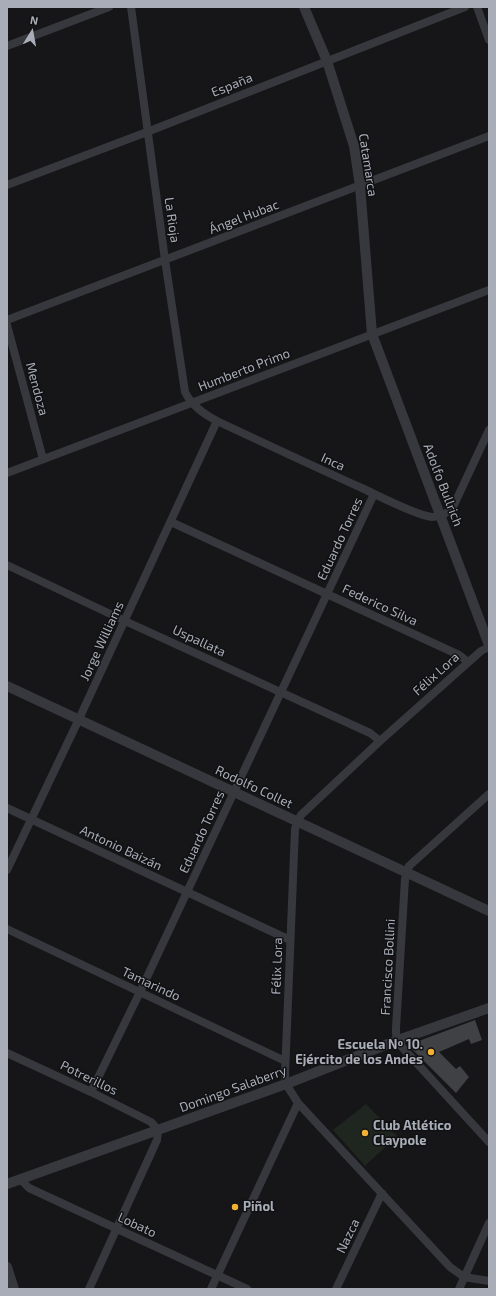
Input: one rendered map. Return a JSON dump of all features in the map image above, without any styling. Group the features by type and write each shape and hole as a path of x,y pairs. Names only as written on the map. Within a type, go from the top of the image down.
{"street":[{"path":"7,46 109,7"},
{"name":"La Rioja","path":"131,7 147,132 185,392 192,403 206,415 217,421"},
{"name":"Catamarca","path":"304,7 327,61 349,129 357,163 372,334"},
{"name":"España","path":"7,184 147,132 465,7"},
{"path":"477,7 489,40"},
{"name":"Ángel Hubac","path":"7,320 489,136"},
{"name":"Humberto Primo","path":"7,473 489,290"},
{"name":"Mendoza","path":"7,325 43,459"},
{"name":"Adolfo Bullrich","path":"372,334 489,646"},
{"name":"Inca","path":"217,421 420,514 431,517 441,516"},
{"name":"Jorge Williams","path":"7,870 125,621 217,421"},
{"path":"441,516 449,512 457,499 489,430"},
{"name":"Eduardo Torres","path":"91,1092 140,992 374,494"},
{"name":"Federico Silva","path":"171,522 459,655 468,662"},
{"name":"Uspallata","path":"7,565 125,621 370,733 380,741"},
{"name":"Félix Lora","path":"489,646 468,662 380,741 301,815 297,822 295,829 285,1061 286,1084 298,1103 450,1267 464,1277 489,1281"},
{"name":"Rodolfo Collet","path":"7,686 489,911"},
{"path":"406,872 409,866 489,794"},
{"name":"Antonio Baizán","path":"7,808 290,940"},
{"name":"Francisco Bollini","path":"398,1040 396,1028 404,879 406,872"},
{"name":"Tamarindo","path":"7,929 285,1061"},
{"name":"Domingo Salaberry","path":"7,1184 286,1084 398,1040 489,1008"},
{"path":"398,1040 402,1047 489,1142"},
{"name":"Potrerillos","path":"7,1053 151,1122 158,1130"},
{"path":"211,1289 298,1103"},
{"path":"89,1289 156,1140 158,1130"},
{"name":"Lobato","path":"20,1179 29,1188 247,1289"},
{"name":"Nazca","path":"336,1289 382,1193"},
{"path":"459,1289 489,1223"},
{"path":"7,1267 14,1289"}],"shaded area":[{"name":"Club Atlético Claypole","path":"366,1104 397,1136 365,1166 333,1130"}],"building":[{"path":"475,1020 482,1040 471,1044 469,1039 439,1052 456,1069 460,1066 469,1077 456,1093 408,1045"}],"place":[{"name":"Escuela Nº 10. Ejército de los Andes","path":"431,1052"},
{"name":"Club Atlético Claypole","path":"365,1133"},
{"name":"Piñol","path":"235,1207"}]}
